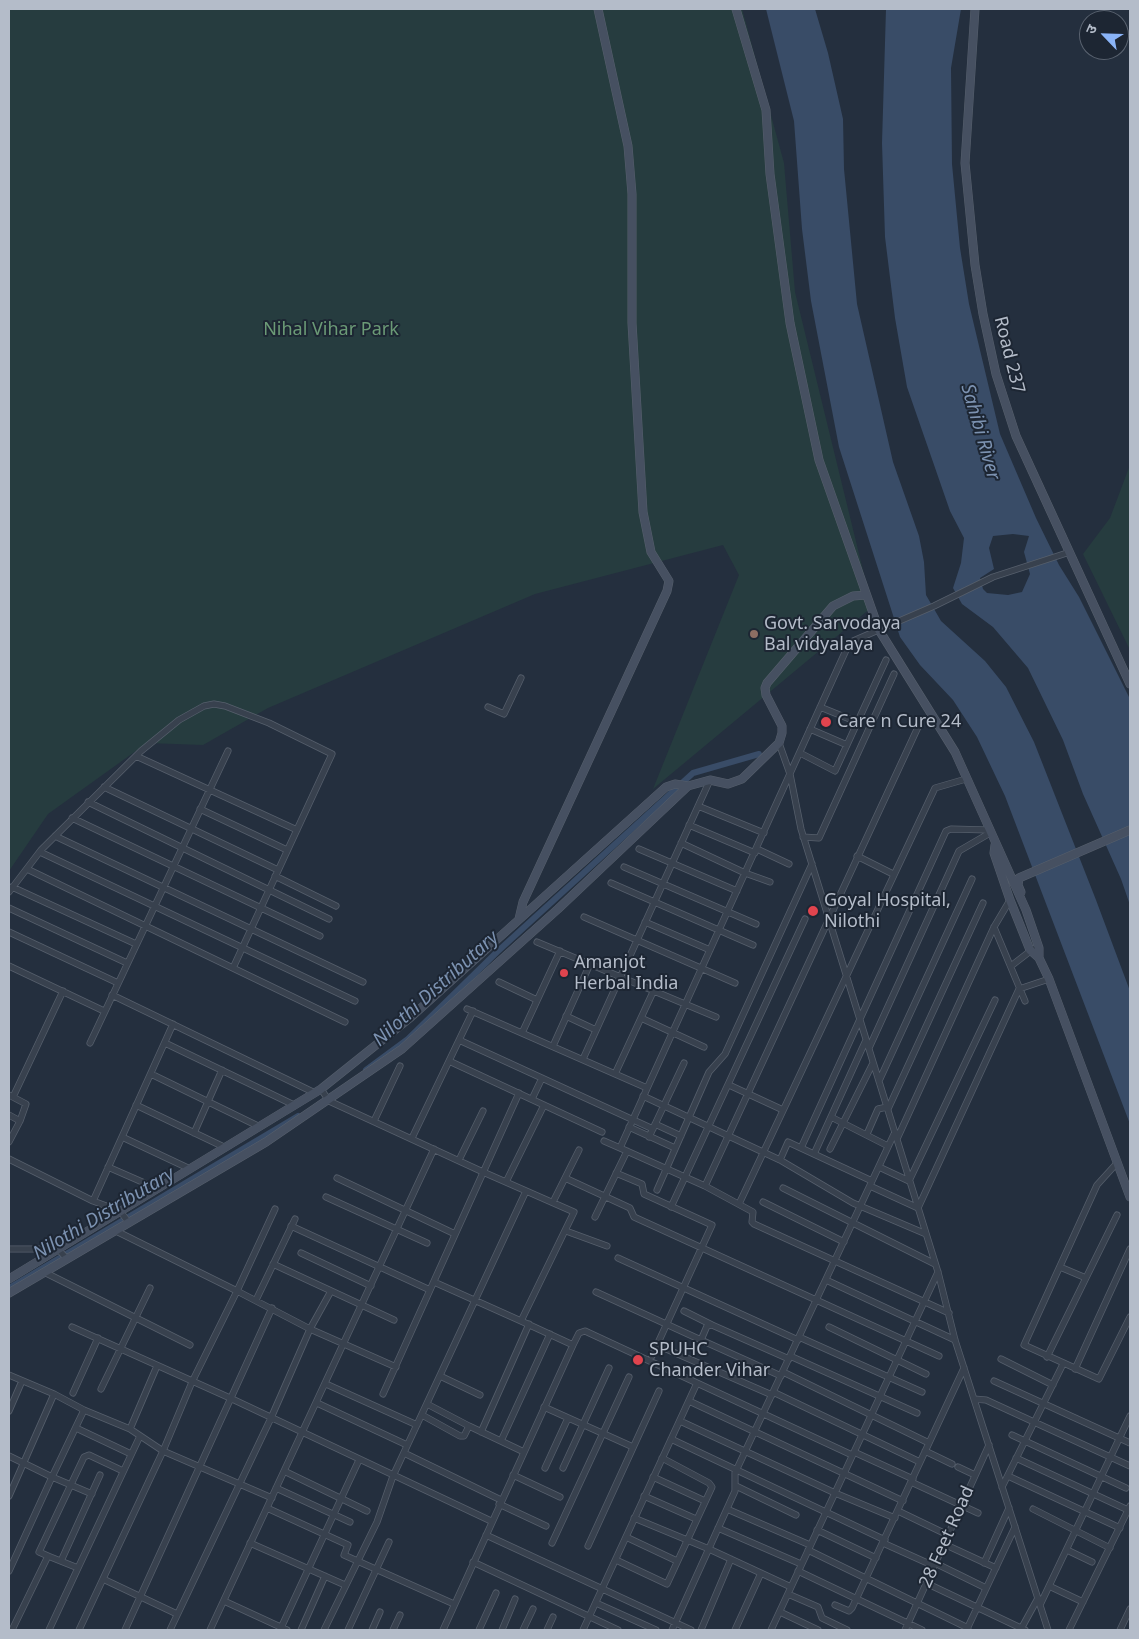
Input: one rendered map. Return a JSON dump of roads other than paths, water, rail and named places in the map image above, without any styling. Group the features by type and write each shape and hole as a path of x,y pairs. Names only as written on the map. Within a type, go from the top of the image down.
{"street":[{"path":"519,919 523,902 667,591 669,581 651,552 643,512 632,323 632,194 628,146 598,9"},
{"path":"736,9 766,110 770,174 790,323 816,450 879,630 947,739 995,845 994,853 1013,880 1018,884 1039,946 1039,958"},
{"name":"Road 237","path":"974,9 965,163 969,212 983,314 996,374 1016,436 1130,684"},
{"path":"620,1148 847,648 853,641 934,606 993,577 1070,552"},
{"path":"866,595 853,596 833,606 766,683 764,688 782,726 779,743 790,774 803,837 938,1272 955,1340 1048,1630"},
{"path":"800,753 835,771 886,660"},
{"path":"803,837 819,838 894,674"},
{"path":"488,707 504,714 521,678"},
{"path":"136,944 11,890 40,852 136,756 179,720 214,704 269,723 332,754 233,968"},
{"path":"820,707 857,722"},
{"path":"705,1186 919,725"},
{"path":"810,730 847,745"},
{"path":"9,1293 66,1258 116,1231 125,1217 156,1188 320,1091 400,1026 660,792 682,785 710,780 728,784 736,782 779,743"},
{"path":"90,1043 228,751"},
{"path":"136,756 297,830"},
{"path":"739,1204 935,788 966,779"},
{"path":"583,1059 710,780"},
{"path":"9,1279 59,1250 266,1142 402,1049 558,909 682,785"},
{"path":"104,787 191,828 336,906"},
{"path":"88,802 330,918"},
{"path":"698,806 764,832"},
{"path":"200,809 287,850"},
{"path":"72,818 172,868 320,936"},
{"path":"689,824 789,864"},
{"path":"1098,843 1130,825"},
{"path":"801,1148 946,831 949,829 989,832"},
{"path":"1013,880 1130,830"},
{"path":"869,1048 959,851 989,832"},
{"path":"55,836 363,982"},
{"path":"681,843 745,873 770,882"},
{"path":"639,849 737,891"},
{"path":"40,852 355,1001"},
{"path":"857,856 893,874"},
{"path":"656,1190 709,1072 725,1054 812,864"},
{"path":"624,867 663,882 756,924"},
{"path":"27,869 346,1022"},
{"path":"879,1081 972,879"},
{"path":"897,1139 994,927 1010,900 1013,880"},
{"path":"611,883 753,945"},
{"path":"1010,900 1030,950 1039,958 1049,979 1130,1197"},
{"path":"887,1108 983,903"},
{"path":"9,908 127,963"},
{"path":"584,917 735,983"},
{"path":"671,1207 805,919"},
{"path":"645,922 710,950"},
{"path":"994,927 1025,1002"},
{"path":"9,932 118,983"},
{"path":"537,942 716,1017"},
{"path":"1011,966 1030,950 1039,946"},
{"path":"522,1033 560,951"},
{"path":"552,1046 590,964"},
{"path":"9,966 104,1011"},
{"path":"918,1208 1019,989 1049,979"},
{"path":"499,982 537,1000"},
{"path":"9,1142 26,1104 11,1096 63,991"},
{"path":"615,1074 653,992"},
{"path":"112,995 320,1091 329,1099 374,1121 574,1212 522,1321"},
{"path":"909,1181 995,1000"},
{"path":"412,1138 459,1040 470,1010 647,1088"},
{"path":"566,1016 596,1030"},
{"path":"641,1018 704,1047"},
{"path":"93,1201 173,1024"},
{"path":"459,1040 632,1120 681,1136"},
{"path":"814,1154 866,1040"},
{"path":"165,1043 294,1106"},
{"path":"449,1061 602,1132"},
{"path":"649,1136 684,1063"},
{"path":"830,1149 873,1063"},
{"path":"374,1121 400,1066"},
{"path":"194,1133 222,1070"},
{"path":"151,1074 258,1126"},
{"path":"532,1099 542,1078"},
{"path":"729,1085 783,1110"},
{"path":"383,1394 519,1093"},
{"path":"644,1096 780,1160 844,1198 926,1234"},
{"path":"136,1105 224,1147"},
{"path":"506,1182 544,1105"},
{"path":"867,1134 878,1110 887,1108"},
{"path":"459,1160 483,1111"},
{"path":"9,1115 20,1121"},
{"path":"831,1116 888,1146"},
{"path":"629,1127 675,1148"},
{"path":"672,1630 727,1509 736,1486 735,1475 762,1413 895,1132"},
{"path":"122,1137 188,1168"},
{"path":"604,1141 686,1177 739,1204 755,1213 752,1222 754,1224 949,1313"},
{"path":"780,1160 788,1142 918,1208"},
{"path":"210,1630 434,1149"},
{"path":"553,1202 579,1150"},
{"path":"595,1217 627,1151"},
{"path":"9,1159 125,1217"},
{"path":"1117,1163 1100,1181 1024,1343 1027,1348 1095,1378 1100,1378 1130,1317"},
{"path":"108,1166 156,1188"},
{"path":"879,1167 909,1181"},
{"path":"616,1173 642,1184 644,1194 712,1225 652,1356"},
{"path":"337,1178 455,1234"},
{"path":"565,1178 630,1208 634,1217 701,1249 817,1299 939,1356"},
{"path":"783,1188 935,1264"},
{"path":"324,1630 377,1522 393,1476 526,1191"},
{"path":"326,1197 427,1243"},
{"path":"763,1202 844,1242"},
{"path":"78,1630 163,1451 192,1382 275,1209"},
{"path":"1047,1357 1117,1215"},
{"path":"256,1300 295,1219"},
{"path":"292,1226 430,1290"},
{"path":"116,1231 310,1328 396,1367"},
{"path":"566,1231 607,1246"},
{"path":"9,1249 59,1250 66,1258"},
{"path":"1075,1369 1130,1249"},
{"path":"301,1253 371,1286"},
{"path":"618,1258 922,1392"},
{"path":"273,1264 394,1320"},
{"path":"1060,1266 1086,1278"},
{"path":"44,1272 190,1345"},
{"path":"774,1629 801,1564 938,1272"},
{"path":"826,1280 955,1340"},
{"path":"434,1282 573,1345"},
{"path":"101,1389 150,1288"},
{"path":"170,1630 271,1418 310,1328 331,1291"},
{"path":"596,1292 666,1325 782,1374 929,1443"},
{"path":"125,1630 202,1466 230,1398 272,1308"},
{"path":"684,1311 917,1413"},
{"path":"480,1432 529,1324"},
{"path":"701,1340 707,1326 712,1324"},
{"path":"72,1327 230,1398 491,1522"},
{"path":"829,1327 926,1374"},
{"path":"443,1630 512,1475 573,1345 579,1333 585,1331 912,1480 978,1513"},
{"path":"501,1441 550,1334"},
{"path":"74,1393 98,1338"},
{"path":"657,1345 772,1394 920,1462"},
{"path":"1001,1359 1053,1385"},
{"path":"1002,1487 1063,1364"},
{"path":"130,1429 157,1366"},
{"path":"562,1468 609,1368"},
{"path":"835,1605 850,1610 857,1598 964,1368"},
{"path":"9,1375 130,1429 163,1451 202,1466 272,1498"},
{"path":"440,1376 480,1396"},
{"path":"552,1543 629,1377"},
{"path":"9,1411 22,1381"},
{"path":"583,1630 697,1382"},
{"path":"994,1382 1130,1443"},
{"path":"326,1384 417,1426"},
{"path":"588,1546 659,1391"},
{"path":"9,1496 54,1394"},
{"path":"974,1399 986,1400 1130,1466"},
{"path":"689,1401 903,1501"},
{"path":"317,1403 407,1445"},
{"path":"427,1404 480,1432 524,1452"},
{"path":"544,1407 633,1447"},
{"path":"9,1571 84,1410"},
{"path":"422,1415 460,1436 464,1436 468,1426"},
{"path":"1040,1605 1130,1416"},
{"path":"545,1468 568,1418"},
{"path":"680,1421 834,1493 948,1534"},
{"path":"76,1428 132,1454"},
{"path":"1012,1435 1126,1488"},
{"path":"49,1630 140,1436"},
{"path":"671,1439 986,1588"},
{"name":"28 Feet Road","path":"905,1630 989,1445"},
{"path":"926,1451 975,1476"},
{"path":"404,1453 546,1526"},
{"path":"78,1568 39,1552 86,1455 124,1471"},
{"path":"9,1456 92,1494"},
{"path":"616,1560 667,1584 705,1501 712,1485 662,1458"},
{"path":"1016,1458 1129,1508 1069,1630"},
{"path":"224,1601 283,1629 308,1569 359,1460"},
{"path":"284,1471 340,1500 367,1511"},
{"path":"61,1561 100,1475"},
{"path":"512,1475 560,1498"},
{"path":"1008,1476 1120,1528"},
{"path":"653,1478 705,1501"},
{"path":"736,1486 796,1515"},
{"path":"276,1488 350,1522"},
{"path":"644,1496 696,1519"},
{"path":"267,1508 348,1545 344,1556 454,1604"},
{"path":"984,1563 1009,1508"},
{"path":"727,1509 809,1548 968,1629 1015,1527"},
{"path":"1033,1509 1110,1548"},
{"path":"634,1518 687,1539 791,1587"},
{"path":"718,1528 801,1564"},
{"path":"817,1530 876,1558"},
{"path":"486,1535 691,1630"},
{"path":"626,1538 677,1560"},
{"path":"348,1630 389,1542"},
{"path":"250,1543 345,1586"},
{"path":"944,1544 996,1568"},
{"path":"1067,1550 1092,1562"},
{"path":"12,1630 48,1556"},
{"path":"700,1630 731,1559"},
{"path":"473,1562 589,1617 606,1628 618,1630"},
{"path":"798,1571 922,1630"},
{"path":"735,1630 761,1573"},
{"path":"301,1630 325,1576"},
{"path":"103,1579 177,1614"},
{"path":"926,1583 1023,1629 1038,1598"},
{"path":"1049,1586 1083,1602"},
{"path":"479,1630 496,1593"},
{"path":"788,1594 818,1607 822,1618 848,1630"},
{"path":"502,1630 515,1599"},
{"path":"596,1603 656,1630"},
{"path":"523,1630 533,1609"},
{"path":"1120,1630 1128,1622 1130,1609"},
{"path":"372,1630 380,1612"},
{"path":"780,1612 818,1630"},
{"path":"393,1630 400,1615"},
{"path":"546,1630 552,1617"}],"water":[{"path":"766,9 815,9 828,53 843,119 844,169 857,304 893,462 919,536 924,562 926,595 941,621 985,661 1006,687 1034,742 1096,900 1130,991 1130,1124 1005,796 977,737 953,700 920,665 900,637 839,447 811,301 802,229 794,121"},
{"name":"Sahibi River","path":"886,9 961,9 951,68 952,164 960,248 969,304 1000,434 1036,518 1059,565 1079,597 1130,699 1130,905 1121,879 1083,794 1063,740 1028,668 993,627 962,604 953,588 961,563 964,538 950,511 907,387 895,318 885,237 882,143","holes":["1013,534 1029,536 1024,552 1030,574 1022,592 1008,595 987,593 983,589 980,578 994,569 989,548 993,536"]}],"waterway":[{"name":"Nilothi Distributary","path":"366,1070 408,1039 497,952 693,773 759,754"},
{"name":"Nilothi Distributary","path":"9,1288 298,1116"}],"place":[{"name":"Govt. Sarvodaya Bal vidyalaya","path":"754,634"},
{"name":"Care n Cure 24","path":"826,722"},
{"name":"Goyal Hospital, Nilothi","path":"813,911"},
{"name":"Amanjot Herbal India","path":"564,973"},
{"name":"SPUHC Chander Vihar","path":"638,1360"}],"park label":[{"name":"Nihal Vihar Park","path":"331,330"}]}
